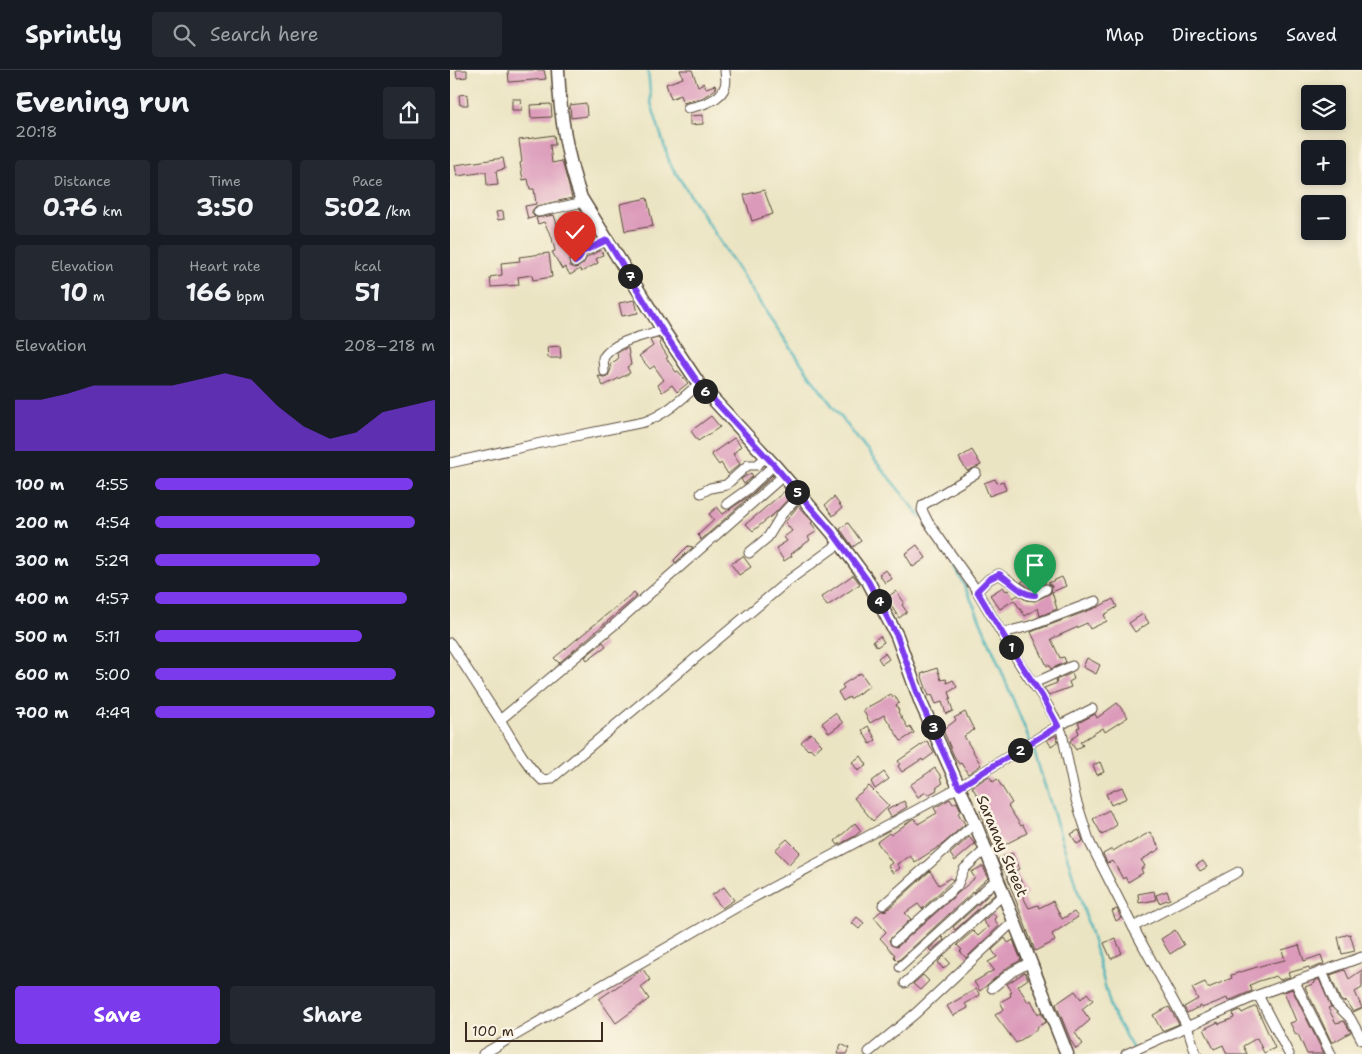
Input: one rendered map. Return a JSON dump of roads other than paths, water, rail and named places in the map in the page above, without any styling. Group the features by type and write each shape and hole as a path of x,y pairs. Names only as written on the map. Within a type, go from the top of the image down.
{"street":[{"name":"Saranay Street","path":"558,70 564,135 573,176 584,202 662,330 699,384 770,461 840,543 868,581 897,636 921,703 976,823 1067,1054"},
{"path":"688,108 712,100 721,93 725,86 725,70"},
{"path":"538,212 584,202"},
{"path":"575,262 579,259 582,252 607,240"},
{"path":"604,372 603,358 613,348 662,330"},
{"path":"450,464 644,422 670,410 699,384"},
{"path":"701,493 710,488 726,484 748,465 757,465 770,461"},
{"path":"727,504 748,489 770,461"},
{"path":"976,473 923,505 922,510 928,522 977,591 1034,683 1058,726 1066,750 1076,800 1090,843 1187,1026 1196,1054"},
{"path":"500,720 614,625 782,476"},
{"path":"749,553 768,537 782,514 800,496"},
{"path":"450,643 522,756 542,780 551,779 789,580 840,543"},
{"path":"977,591 989,579 999,574 1029,595 1035,595 1046,589"},
{"path":"1002,633 1030,626 1096,601"},
{"path":"1034,683 1072,666"},
{"path":"484,1054 749,900 959,787 1058,726 1092,709"},
{"path":"884,905 976,823"},
{"path":"895,941 957,886 964,868 986,849"},
{"path":"1133,927 1238,872"},
{"path":"900,967 998,878"},
{"path":"906,983 1004,894"},
{"path":"869,1052 916,1013 1014,921"},
{"path":"1126,1054 1258,995 1362,957"},
{"path":"992,988 1012,972 1030,962"},
{"path":"1322,971 1335,1003 1350,1018 1362,1040"},
{"path":"1295,982 1331,1054"},
{"path":"1258,995 1289,1054"}],"waterway":[{"path":"648,70 651,103 670,164 766,312 815,383 921,517"},
{"path":"954,565 974,606 1034,751 1090,930 1112,1012 1133,1049"}]}
